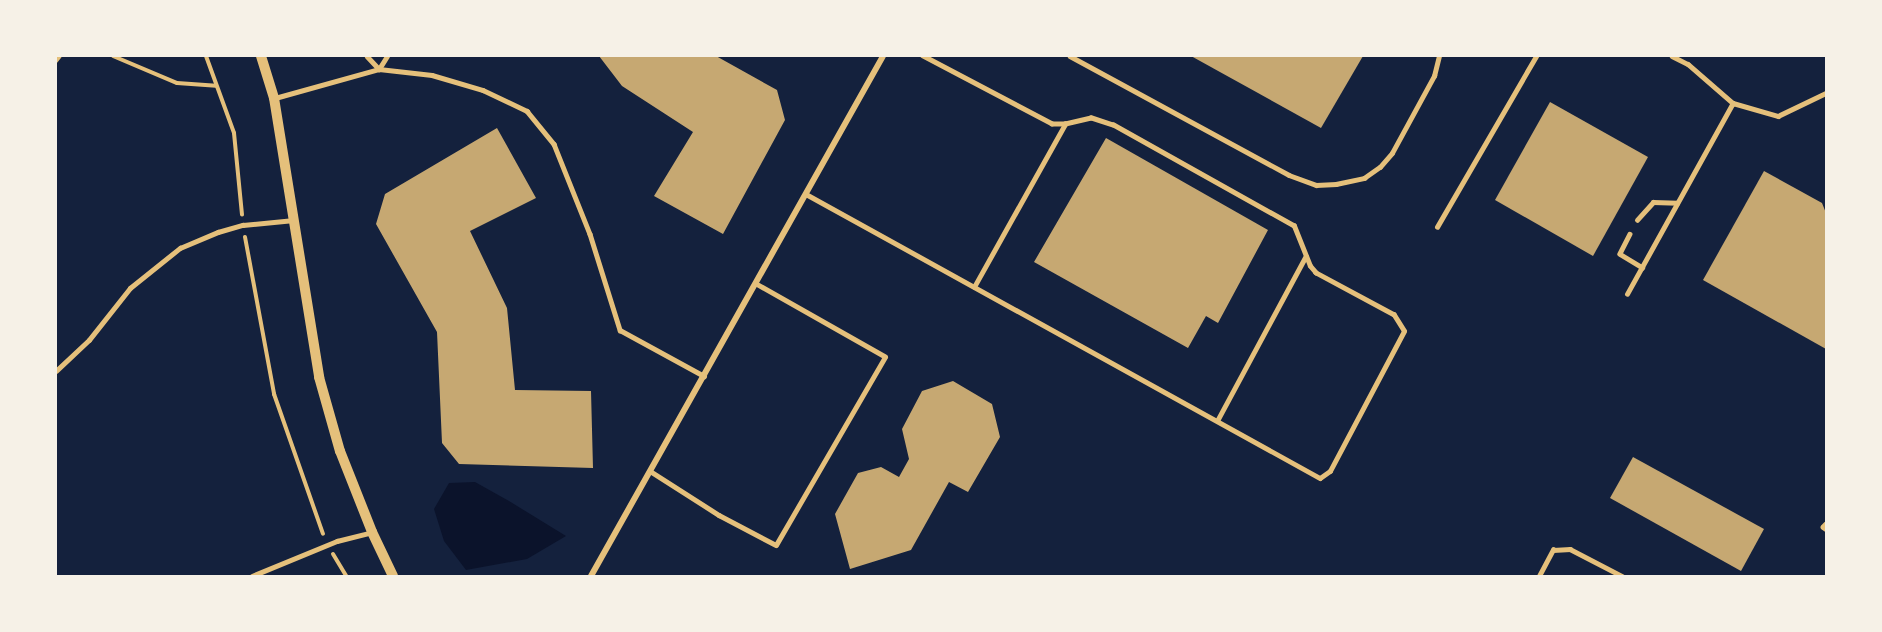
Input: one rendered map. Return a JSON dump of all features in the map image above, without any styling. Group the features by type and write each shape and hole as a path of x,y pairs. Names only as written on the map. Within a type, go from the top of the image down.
{"street":[{"path":"261,56 274,98 319,377 340,451 372,532 393,576"},
{"path":"591,576 883,56"}],"lane":[{"path":"367,56 379,69"},
{"path":"379,69 387,56"},
{"path":"806,194 1320,478 1330,471 1404,331 1394,315 1316,273 1306,256 1294,226 1113,125 1090,118 1065,124 1052,124 923,56"},
{"path":"1070,56 1289,175 1316,185 1336,184 1364,177 1380,167 1392,153 1434,76 1439,56"},
{"path":"1437,227 1536,56"},
{"path":"1672,56 1688,64 1733,103 1778,116 1827,93"},
{"path":"274,98 379,69 432,75 483,90 527,111 554,144 590,234 620,330 704,376"},
{"path":"1627,294 1733,103"},
{"path":"974,286 1065,124"},
{"path":"1637,220 1653,202 1677,203"},
{"path":"56,371 88,340 130,288 180,248 218,232 243,225 295,220"},
{"path":"1630,234 1620,254 1642,267"},
{"path":"1217,421 1306,256"},
{"path":"650,471 719,515 776,545 885,357 756,284"},
{"path":"1827,524 1823,527 1827,529"},
{"path":"252,576 327,545 372,532"},
{"path":"1539,576 1553,550 1570,549 1622,576"}],"path":[{"path":"56,61 60,56"},
{"path":"112,56 177,84 216,86"},
{"path":"206,56 234,133 243,225 274,394 327,545 346,576"}],"water":[{"path":"475,482 566,536 527,559 466,570 444,541 434,509 449,483"}],"building":[{"path":"599,56 716,56 777,90 785,120 723,234 654,196 693,132 622,86"},
{"path":"1191,56 1363,56 1321,128"},
{"path":"1550,102 1648,157 1593,256 1495,200"},
{"path":"497,128 536,198 470,231 507,308 515,390 591,391 593,468 459,464 442,443 437,332 376,224 385,194"},
{"path":"1106,138 1268,230 1218,323 1206,316 1188,348 1034,262"},
{"path":"1764,171 1822,203 1826,213 1826,349 1703,280"},
{"path":"953,381 992,404 1000,437 968,492 949,482 911,550 850,569 835,514 858,473 881,467 899,477 909,459 902,429 922,391"},
{"path":"1633,457 1764,529 1741,571 1610,498"}]}
